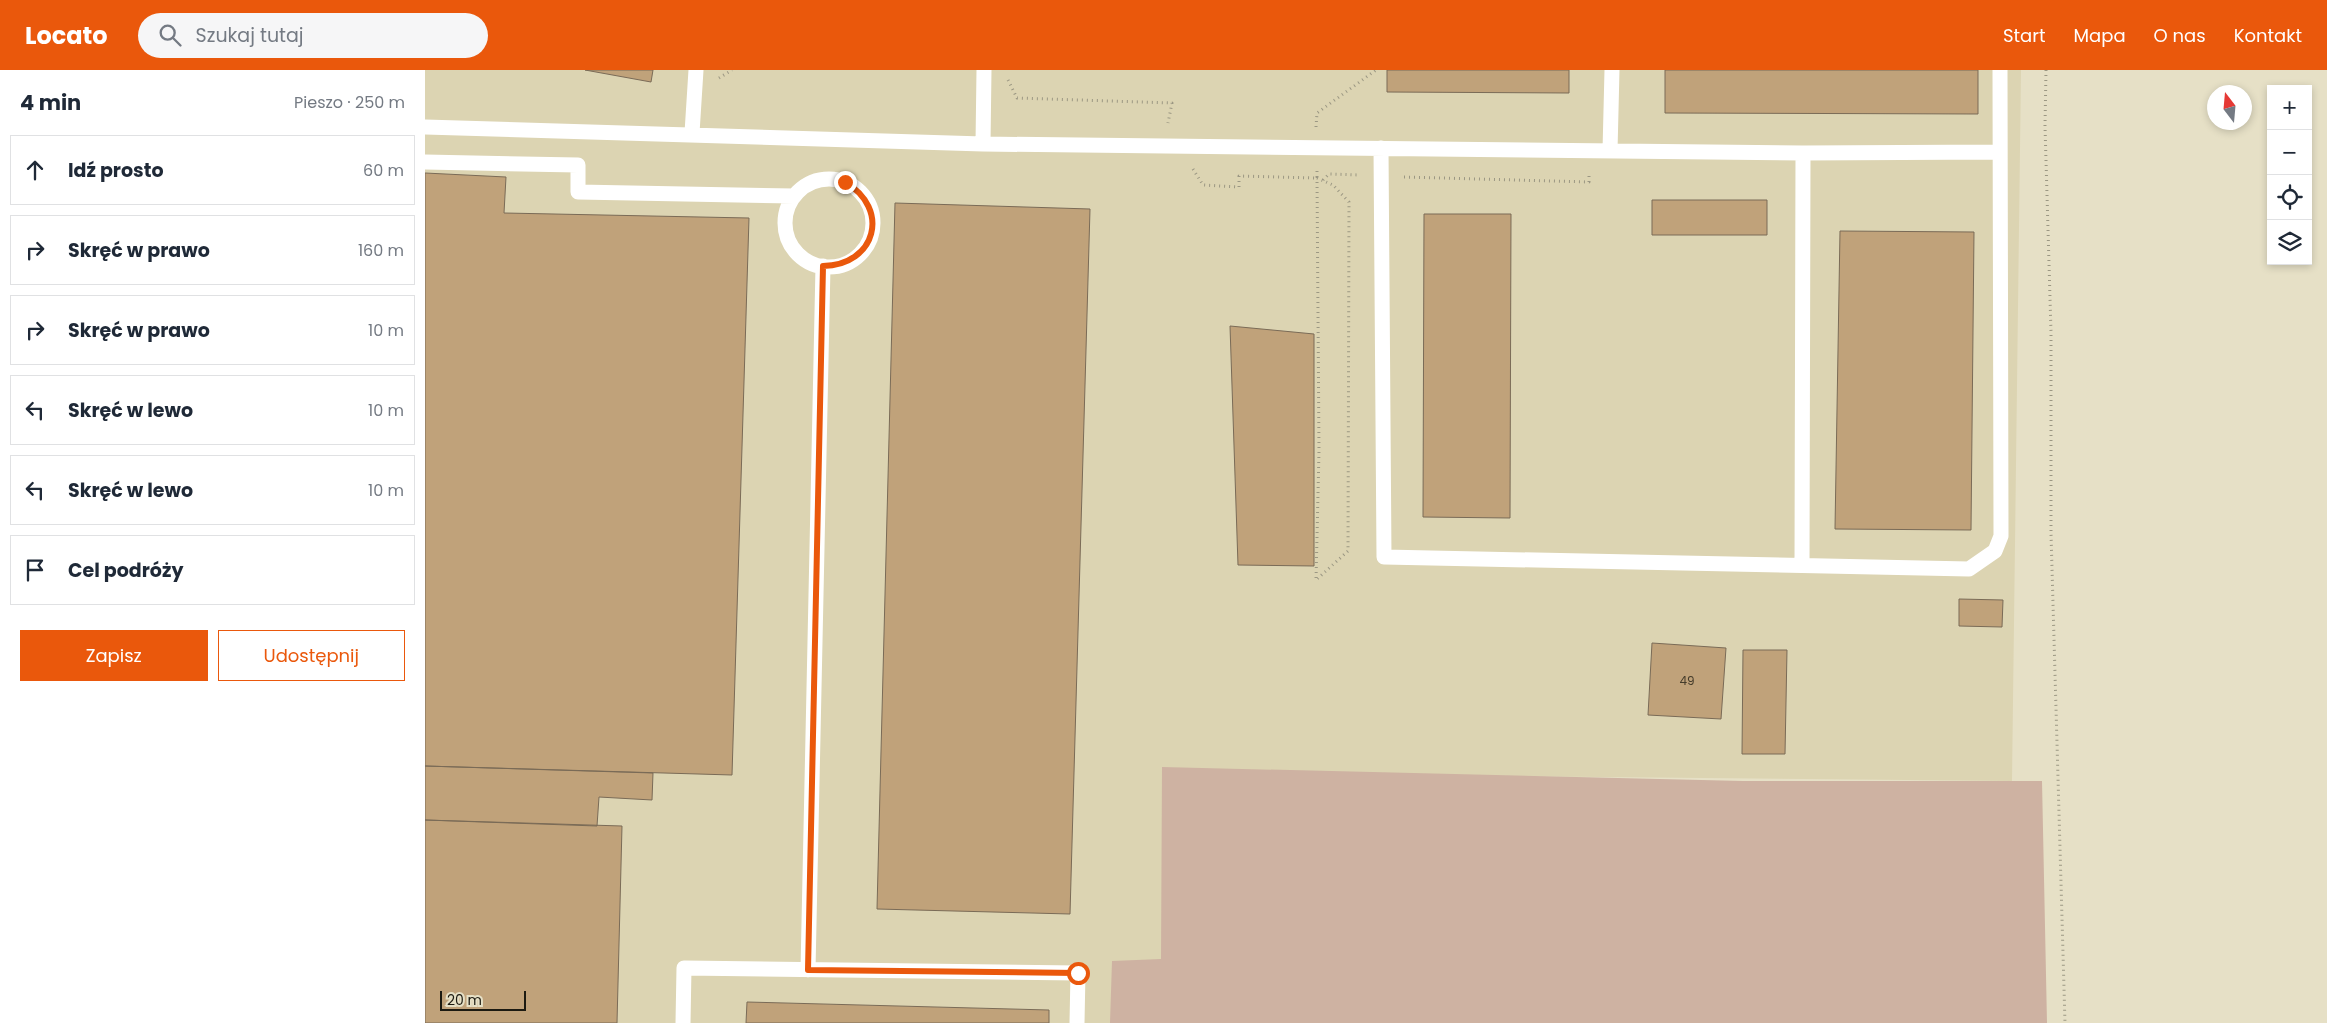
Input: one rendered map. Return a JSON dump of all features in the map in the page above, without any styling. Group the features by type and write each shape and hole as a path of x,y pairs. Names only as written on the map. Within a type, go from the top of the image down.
{"lane":[{"path":"692,133 696,70"},
{"path":"983,144 984,70"},
{"path":"1610,151 1612,70"},
{"path":"1381,148 1384,557 1969,569 1995,552 2001,536 2000,70"},
{"path":"425,127 692,133 983,144 1803,153 2000,152"},
{"path":"1802,566 1803,153"},
{"path":"425,162 579,165 578,192 794,196"},
{"path":"831,178 845,182 857,189 866,199 872,212 873,225 870,239 863,251 852,260 838,266 823,266 808,262 796,252 788,240 785,224 787,209 794,196 805,186 818,180 831,178"},
{"path":"808,970 823,266"},
{"path":"683,1023 684,968 1078,973 1077,1023"}],"path":[{"path":"2046,70 2045,126 2051,332 2051,534 2065,1023"},
{"path":"1317,178 1333,185 1349,202 1348,551 1316,580 1319,451 1317,178"}],"shaded area":[{"path":"425,70 2021,70 2012,781 1175,773 1170,1023 425,1023"},
{"path":"1162,767 1743,781 2042,781 2047,1023 1110,1023 1112,961 1161,959"}],"building":[{"path":"585,70 653,70 651,82"},
{"path":"1387,70 1569,70 1569,93 1387,92"},
{"path":"1665,70 1978,70 1978,114 1665,113"},
{"path":"425,173 506,177 504,213 749,218 732,775 425,766"},
{"path":"1652,200 1767,200 1767,235 1652,235"},
{"path":"895,203 1090,209 1070,914 877,909"},
{"path":"1424,214 1511,214 1510,518 1423,517"},
{"path":"1840,231 1974,232 1971,530 1835,529"},
{"path":"1230,326 1314,334 1314,566 1238,565"},
{"path":"1959,599 2003,600 2002,627 1959,626"},
{"path":"1652,643 1726,648 1721,719 1648,715"},
{"path":"1743,650 1787,650 1785,754 1742,754"},
{"path":"425,766 653,773 652,800 599,797 597,826 425,820"},
{"path":"425,820 622,826 617,1023 425,1023"},
{"path":"747,1002 1049,1010 1049,1023 746,1023"}],"route":[{"path":"845,182 857,189 866,199 872,212 873,225 870,239 863,251 852,260 838,266 823,266 808,970 1078,973"}]}
